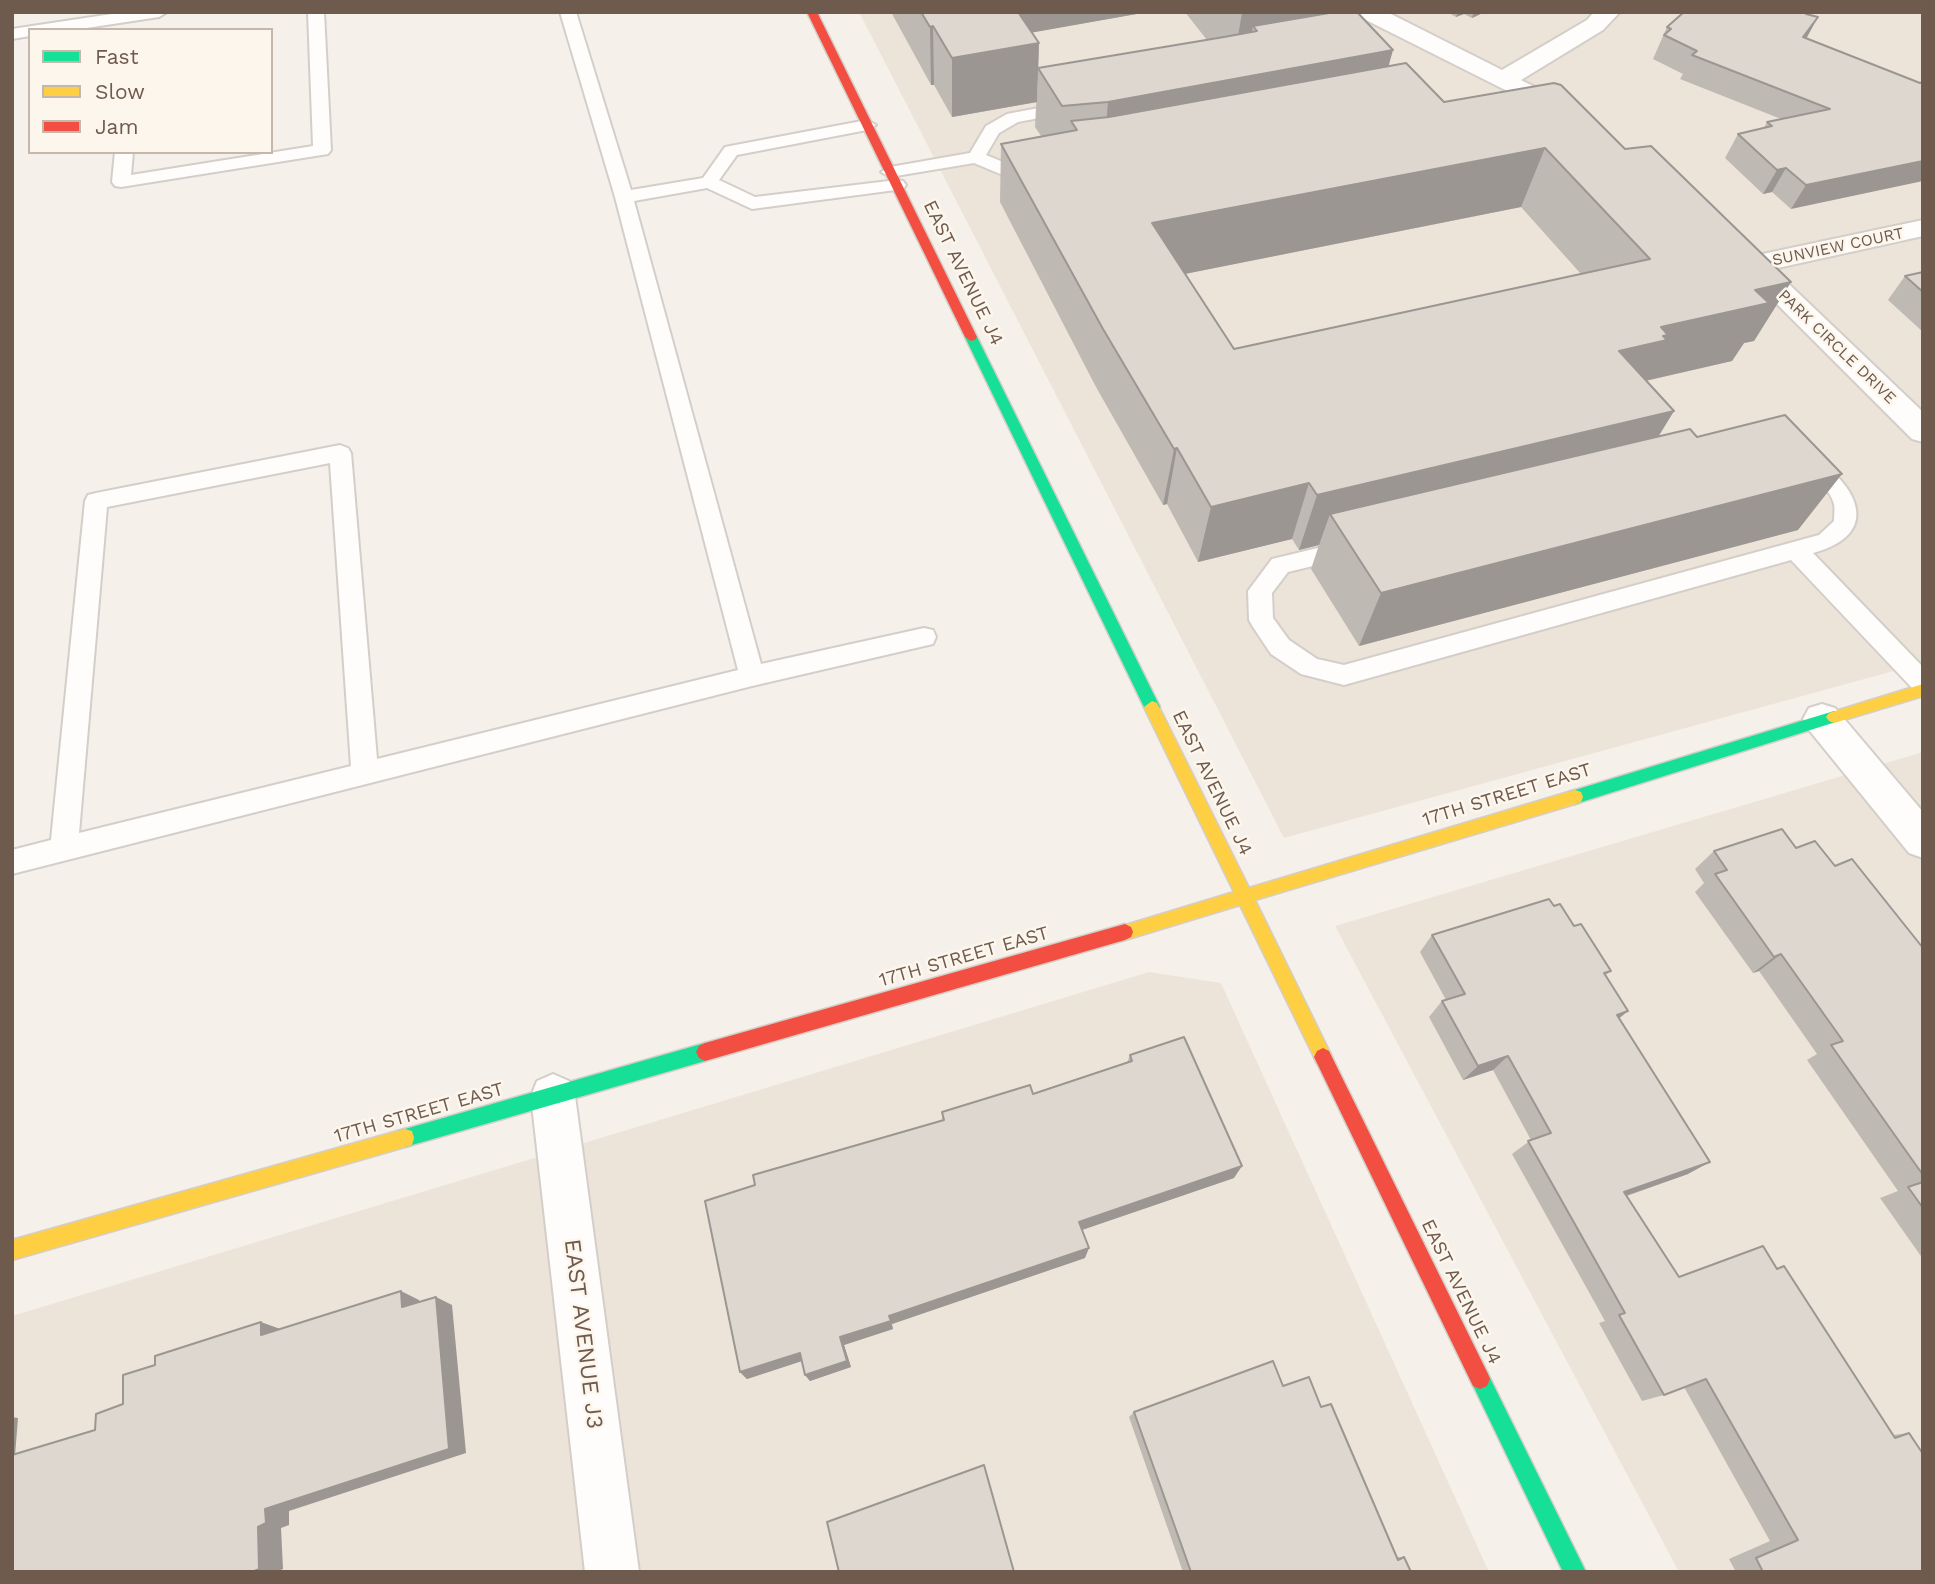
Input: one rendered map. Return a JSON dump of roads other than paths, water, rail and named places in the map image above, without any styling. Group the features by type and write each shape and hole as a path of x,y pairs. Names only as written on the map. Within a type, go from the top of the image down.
{"street":[{"name":"EAST AVENUE J4","path":"812,12 1575,1572"},
{"path":"1368,12 1505,79 1589,126"},
{"path":"1505,79 1595,25 1608,12"},
{"name":"SUNVIEW COURT","path":"1753,265 1923,228"},
{"name":"PARK CIRCLE DRIVE","path":"1723,236 1923,431"},
{"name":"17TH STREET EAST","path":"12,1250 1245,898 1923,690"},
{"path":"1822,719 1923,841"},
{"name":"EAST AVENUE J3","path":"553,1096 612,1572"}],"lane":[{"path":"66,28 134,23 159,12"},
{"path":"124,154 121,182 322,150 316,12"},
{"path":"568,12 624,197 752,677"},
{"path":"976,157 992,130 1013,118 1093,103"},
{"path":"709,182 731,151 867,125"},
{"path":"624,197 709,182 752,204 894,179 976,157 1023,177 1049,174"},
{"path":"1762,449 1790,454 1824,474 1845,502 1845,524 1826,541 1797,551 1344,675 1310,667 1280,647 1261,620 1260,591 1280,565 1762,449"},
{"path":"64,849 96,501 340,453 365,773"},
{"path":"1797,551 1923,683"},
{"path":"12,862 752,677 925,637"}]}
